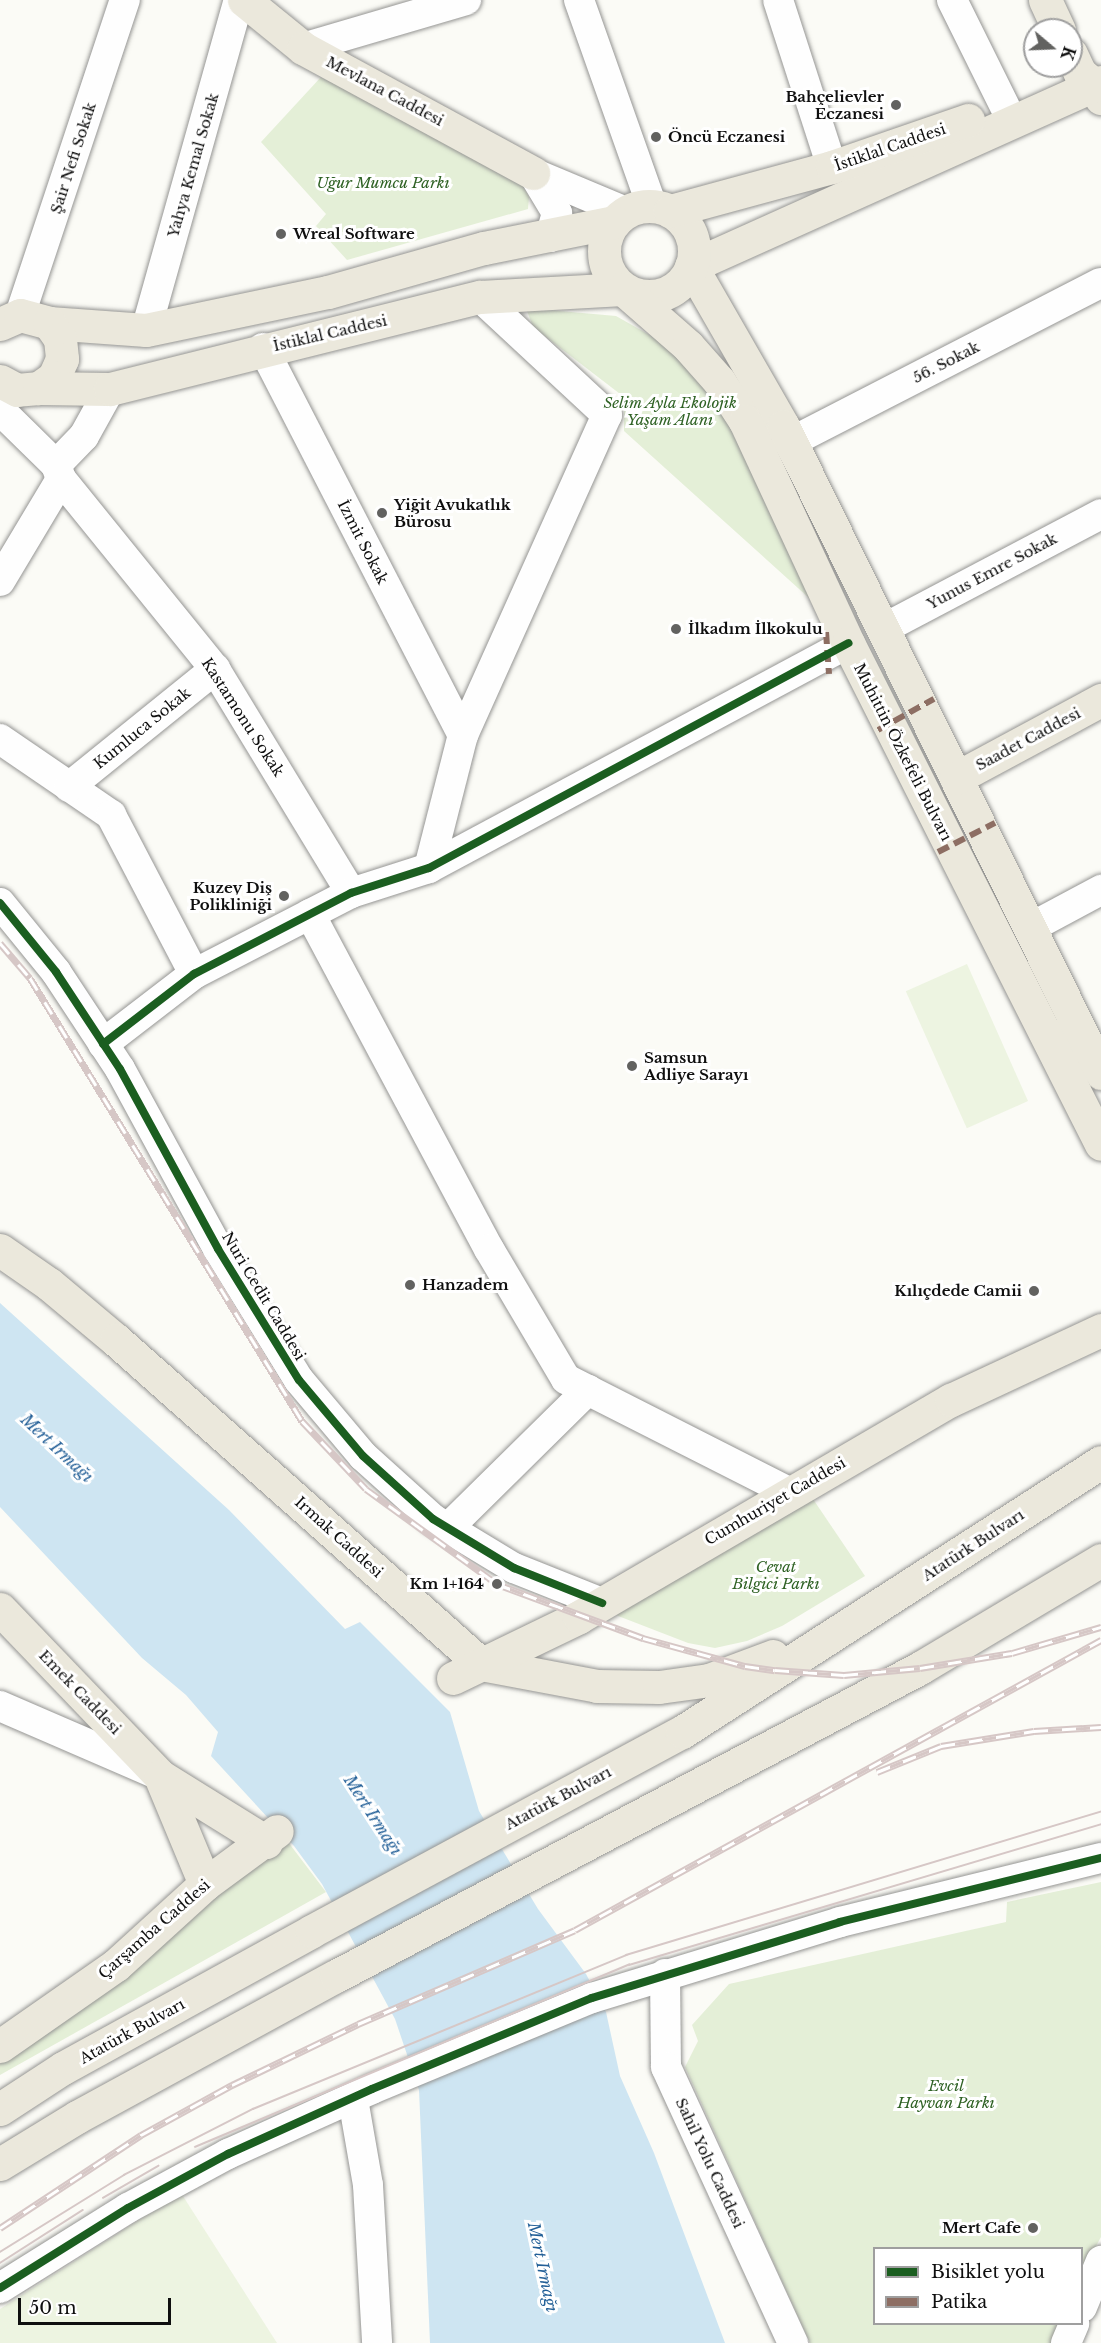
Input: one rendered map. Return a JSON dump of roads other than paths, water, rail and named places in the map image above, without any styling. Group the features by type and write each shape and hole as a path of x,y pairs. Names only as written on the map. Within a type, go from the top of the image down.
{"main road":[{"name":"Mevlana Caddesi","path":"244,0 303,48 533,173"},
{"path":"1045,0 1053,18"},
{"name":"İstiklal Caddesi","path":"17,319 146,330 328,292 484,248 550,237 832,167 1091,76"},
{"name":"İstiklal Caddesi","path":"691,266 1091,76"},
{"path":"640,213 688,229 694,254 691,266 685,278 663,294 636,295 623,289 605,265 603,250 640,213"},
{"path":"691,266 791,442 883,629 928,703 956,778 988,826 1030,928 1101,1073"},
{"name":"İstiklal Caddesi","path":"0,381 17,390 110,389 262,348 480,297 623,289"},
{"name":"Muhittin Özkefeli Bulvarı","path":"623,289 688,346 719,381 745,421 833,651 883,727 944,849 1101,1144"},
{"path":"17,319 60,339 62,359 54,377 39,388"},
{"name":"Saadet Caddesi","path":"956,778 1101,700"},
{"name":"Irmak Caddesi","path":"0,1250 49,1284 116,1340 467,1671"},
{"name":"Cumhuriyet Caddesi","path":"467,1671 602,1603 789,1492 951,1400 1101,1330"},
{"name":"Atatürk Bulvarı","path":"0,2109 63,2068 682,1731 1101,1462"},
{"path":"0,2164 76,2117 336,1976 535,1869 920,1668 1101,1560"},
{"name":"Emek Caddesi","path":"0,1609 160,1776 272,1836"},
{"path":"467,1671 597,1686 659,1687 709,1680 833,1633"},
{"name":"Emek Caddesi","path":"160,1776 206,1884"},
{"name":"Çarşamba Caddesi","path":"0,2046 116,1965 206,1884 272,1836"}],"street":[{"name":"Şair Nefi Sokak","path":"17,319 125,0"},
{"name":"Yahya Kemal Sokak","path":"146,330 239,0"},
{"path":"303,48 424,7 466,0"},
{"path":"579,0 640,213"},
{"path":"778,0 832,167"},
{"path":"952,0 1005,107"},
{"path":"533,173 640,213"},
{"path":"533,173 557,213 550,237"},
{"name":"56. Sokak","path":"791,442 1101,283"},
{"path":"429,868 463,735 607,415 480,297"},
{"name":"İzmit Sokak","path":"262,348 463,735"},
{"path":"0,581 58,472 84,436 110,389"},
{"name":"Kastamonu Sokak","path":"0,410 58,472 214,669 351,893"},
{"name":"Yunus Emre Sokak","path":"883,629 1101,514"},
{"path":"103,1044 194,974 351,893 429,868 833,651"},
{"name":"Kumluca Sokak","path":"69,787 214,669"},
{"path":"883,727 928,703"},
{"path":"0,739 111,815 194,974"},
{"path":"944,849 988,826"},
{"path":"1030,928 1101,890"},
{"name":"Nuri Cedit Caddesi","path":"0,903 56,972 103,1044 218,1249 299,1380 363,1456 448,1528 514,1568 602,1603"},
{"path":"310,914 489,1249 566,1378 789,1492"},
{"path":"448,1528 588,1390"},
{"path":"0,1707 160,1776"},
{"path":"0,2288 129,2208 228,2154 362,2094 624,1987 840,1922 1101,1858"},
{"name":"Sahil Yolu Caddesi","path":"665,1974 666,2067 793,2343"},
{"path":"362,2094 376,2343"},
{"path":"1083,2305 1101,2261"},
{"path":"1066,2343 1074,2325"}],"water":[{"name":"Mert Irmağı","path":"0,1303 229,1510 345,1629 360,1622 450,1712 479,1811 538,1909 586,1974 606,2012 620,2076 654,2153 725,2343 430,2343 419,2090 395,2019 322,1884 294,1846 211,1756 218,1732 186,1695 142,1658 0,1507"}],"tram line":[{"path":"0,2252 124,2175 253,2109 626,1955 1101,1812"},
{"path":"195,2147 629,1965 1101,1824"},
{"path":"103,2198 158,2166"},
{"path":"0,2263 83,2210"}],"railway":[{"path":"0,943 30,978 302,1421 366,1489 497,1584 643,1638 745,1666 844,1675 920,1668 1012,1653 1101,1627"},
{"path":"0,2228 141,2135 232,2085 358,2024 575,1930 1101,1640"},
{"path":"877,1772 941,1746 1034,1731 1101,1727"}],"place":[{"name":"Bahçelievler Eczanesi","path":"896,105"},
{"name":"Öncü Eczanesi","path":"656,137"},
{"name":"Wreal Software","path":"281,234"},
{"name":"Yiğit Avukatlık Bürosu","path":"382,513"},
{"name":"İlkadım İlkokulu","path":"676,629"},
{"name":"Kuzey Diş Polikliniği","path":"284,896"},
{"name":"Samsun Adliye Sarayı","path":"632,1066"},
{"name":"Hanzadem","path":"410,1285"},
{"name":"Kılıçdede Camii","path":"1034,1291"},
{"name":"Km 1+164","path":"497,1584"},
{"name":"Mert Cafe","path":"1033,2228"}],"park label":[{"name":"Uğur Mumcu Parkı","path":"383,183"},
{"name":"Selim Ayla Ekolojik Yaşam Alanı","path":"670,410"},
{"name":"Cevat Bilgici Parkı","path":"776,1574"},
{"name":"Evcil Hayvan Parkı","path":"946,2094"}]}
